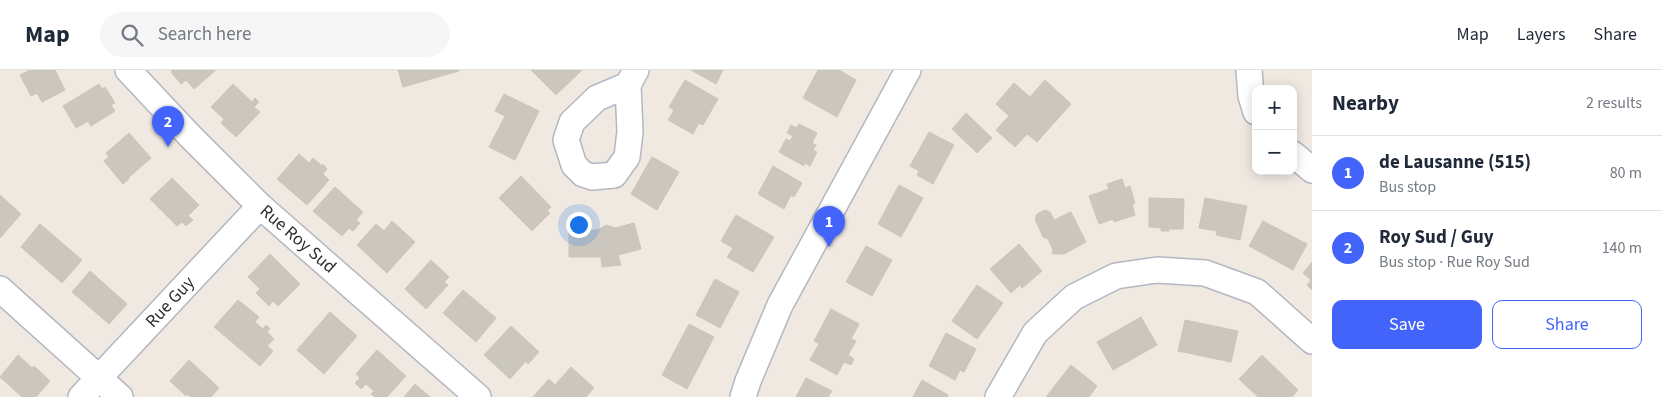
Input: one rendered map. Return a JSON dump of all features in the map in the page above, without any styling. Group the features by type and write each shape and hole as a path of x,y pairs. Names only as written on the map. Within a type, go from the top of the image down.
{"street":[{"name":"Rue Roy Sud","path":"128,70 260,206 478,397"},
{"path":"743,397 780,305 908,70"},
{"path":"1249,70 1252,96"},
{"path":"1297,157 1312,170"},
{"name":"Rue Guy","path":"81,397 260,206"},
{"path":"998,397 1035,333 1074,298 1116,276 1157,270 1205,273 1257,292 1312,342"},
{"path":"0,289 120,397"}],"building":[{"path":"30,70 55,70 65,90 42,102 37,93 31,96 20,75"},
{"path":"173,70 216,70 194,89 186,80 181,84 171,72"},
{"path":"398,70 459,70 459,71 403,87"},
{"path":"531,70 582,70 556,95"},
{"path":"691,70 723,70 716,84"},
{"path":"818,70 839,70 856,80 837,117 803,98"},
{"path":"685,80 718,99 703,125 699,123 693,134 668,120 674,110 669,107"},
{"path":"1045,80 1071,104 1037,142 1027,134 1015,147 996,130 1009,116 996,104 1014,83 1030,97"},
{"path":"99,84 102,89 105,87 115,103 111,105 115,111 91,126 88,121 76,128 63,106"},
{"path":"233,84 252,102 255,98 259,102 254,107 260,112 236,137 221,123 224,119 211,107"},
{"path":"504,94 539,111 515,160 489,147 505,116 495,111"},
{"path":"966,113 992,138 977,153 952,129"},
{"path":"799,124 817,133 812,143 816,145 813,150 817,152 810,166 805,163 804,166 779,152 786,139 790,141 793,136 787,133 791,125 797,128"},
{"path":"929,132 954,145 933,184 917,175 919,171 910,166"},
{"path":"129,133 151,158 123,184 104,161 109,157 106,153"},
{"path":"299,154 309,163 313,158 322,166 323,164 327,169 323,174 329,180 307,205 277,179"},
{"path":"652,157 679,172 657,210 631,194"},
{"path":"773,166 802,183 794,197 791,195 784,209 758,194"},
{"path":"521,176 551,207 547,211 550,213 532,231 499,198"},
{"path":"172,178 199,205 188,216 193,220 186,226 182,222 177,226 150,199"},
{"path":"1122,179 1125,188 1130,186 1135,203 1132,204 1135,215 1114,222 1113,219 1099,224 1089,196 1109,189 1107,184"},
{"path":"899,185 923,198 901,237 878,224"},
{"path":"335,187 363,212 356,220 360,223 353,231 349,228 342,236 313,211"},
{"path":"0,195 21,214 0,238"},
{"path":"1149,198 1184,199 1183,229 1161,231 1161,228 1149,227"},
{"path":"1205,198 1247,206 1240,240 1216,235 1217,231 1199,228"},
{"path":"1045,210 1050,212 1054,220 1071,212 1086,242 1064,254 1052,254 1053,250 1048,239 1043,237 1035,219 1037,214"},
{"path":"736,215 774,237 753,272 727,257 733,248 721,241"},
{"path":"392,221 415,242 387,273 357,245 376,224 384,231"},
{"path":"1263,221 1307,244 1293,270 1249,246"},
{"path":"634,223 641,249 618,255 621,265 602,267 601,257 569,257 569,230 598,230 606,225 615,228"},
{"path":"40,224 82,260 62,283 21,247"},
{"path":"1019,244 1042,271 1022,288 1020,285 1011,293 990,269"},
{"path":"866,246 892,260 872,296 846,282"},
{"path":"270,254 300,284 278,306 273,301 269,306 256,293 260,289 248,277"},
{"path":"431,260 449,277 444,282 448,285 426,309 405,289"},
{"path":"1312,262 1312,290 1307,285 1311,280 1303,273"},
{"path":"90,271 127,304 109,324 72,292"},
{"path":"715,279 739,292 720,328 696,315"},
{"path":"977,285 1003,303 977,339 952,321"},
{"path":"463,290 496,318 476,342 443,313"},
{"path":"238,300 259,317 255,322 263,329 266,325 270,329 267,332 274,339 267,346 273,351 260,366 214,327"},
{"path":"831,309 859,324 851,339 856,341 848,355 854,359 851,365 844,362 837,375 810,360 819,344 814,341"},
{"path":"330,312 357,336 324,374 297,350"},
{"path":"1141,317 1157,345 1113,370 1097,342"},
{"path":"1185,320 1238,331 1231,362 1178,351"},
{"path":"689,324 714,337 687,389 662,375"},
{"path":"511,326 539,352 528,364 526,361 510,379 484,355"},
{"path":"946,333 976,349 964,372 960,370 955,380 929,366"},
{"path":"377,350 406,376 387,397 375,397 371,394 374,391 366,384 361,389 355,383 360,378 356,374"},
{"path":"18,355 32,368 34,366 50,381 36,397 22,397 0,377"},
{"path":"1262,355 1298,390 1292,397 1258,397 1239,379"},
{"path":"189,360 219,388 211,397 191,397 187,394 186,396 170,381"},
{"path":"1071,365 1097,386 1089,397 1046,397"},
{"path":"571,367 594,388 586,397 533,397 549,379 555,385"},
{"path":"806,378 832,391 828,397 796,397"},
{"path":"922,380 948,395 947,397 913,397"},
{"path":"415,384 430,397 404,397"}],"place":[{"name":"Roy Sud / Guy","path":"168,147"},
{"name":"de Lausanne (515)","path":"829,247"}]}
